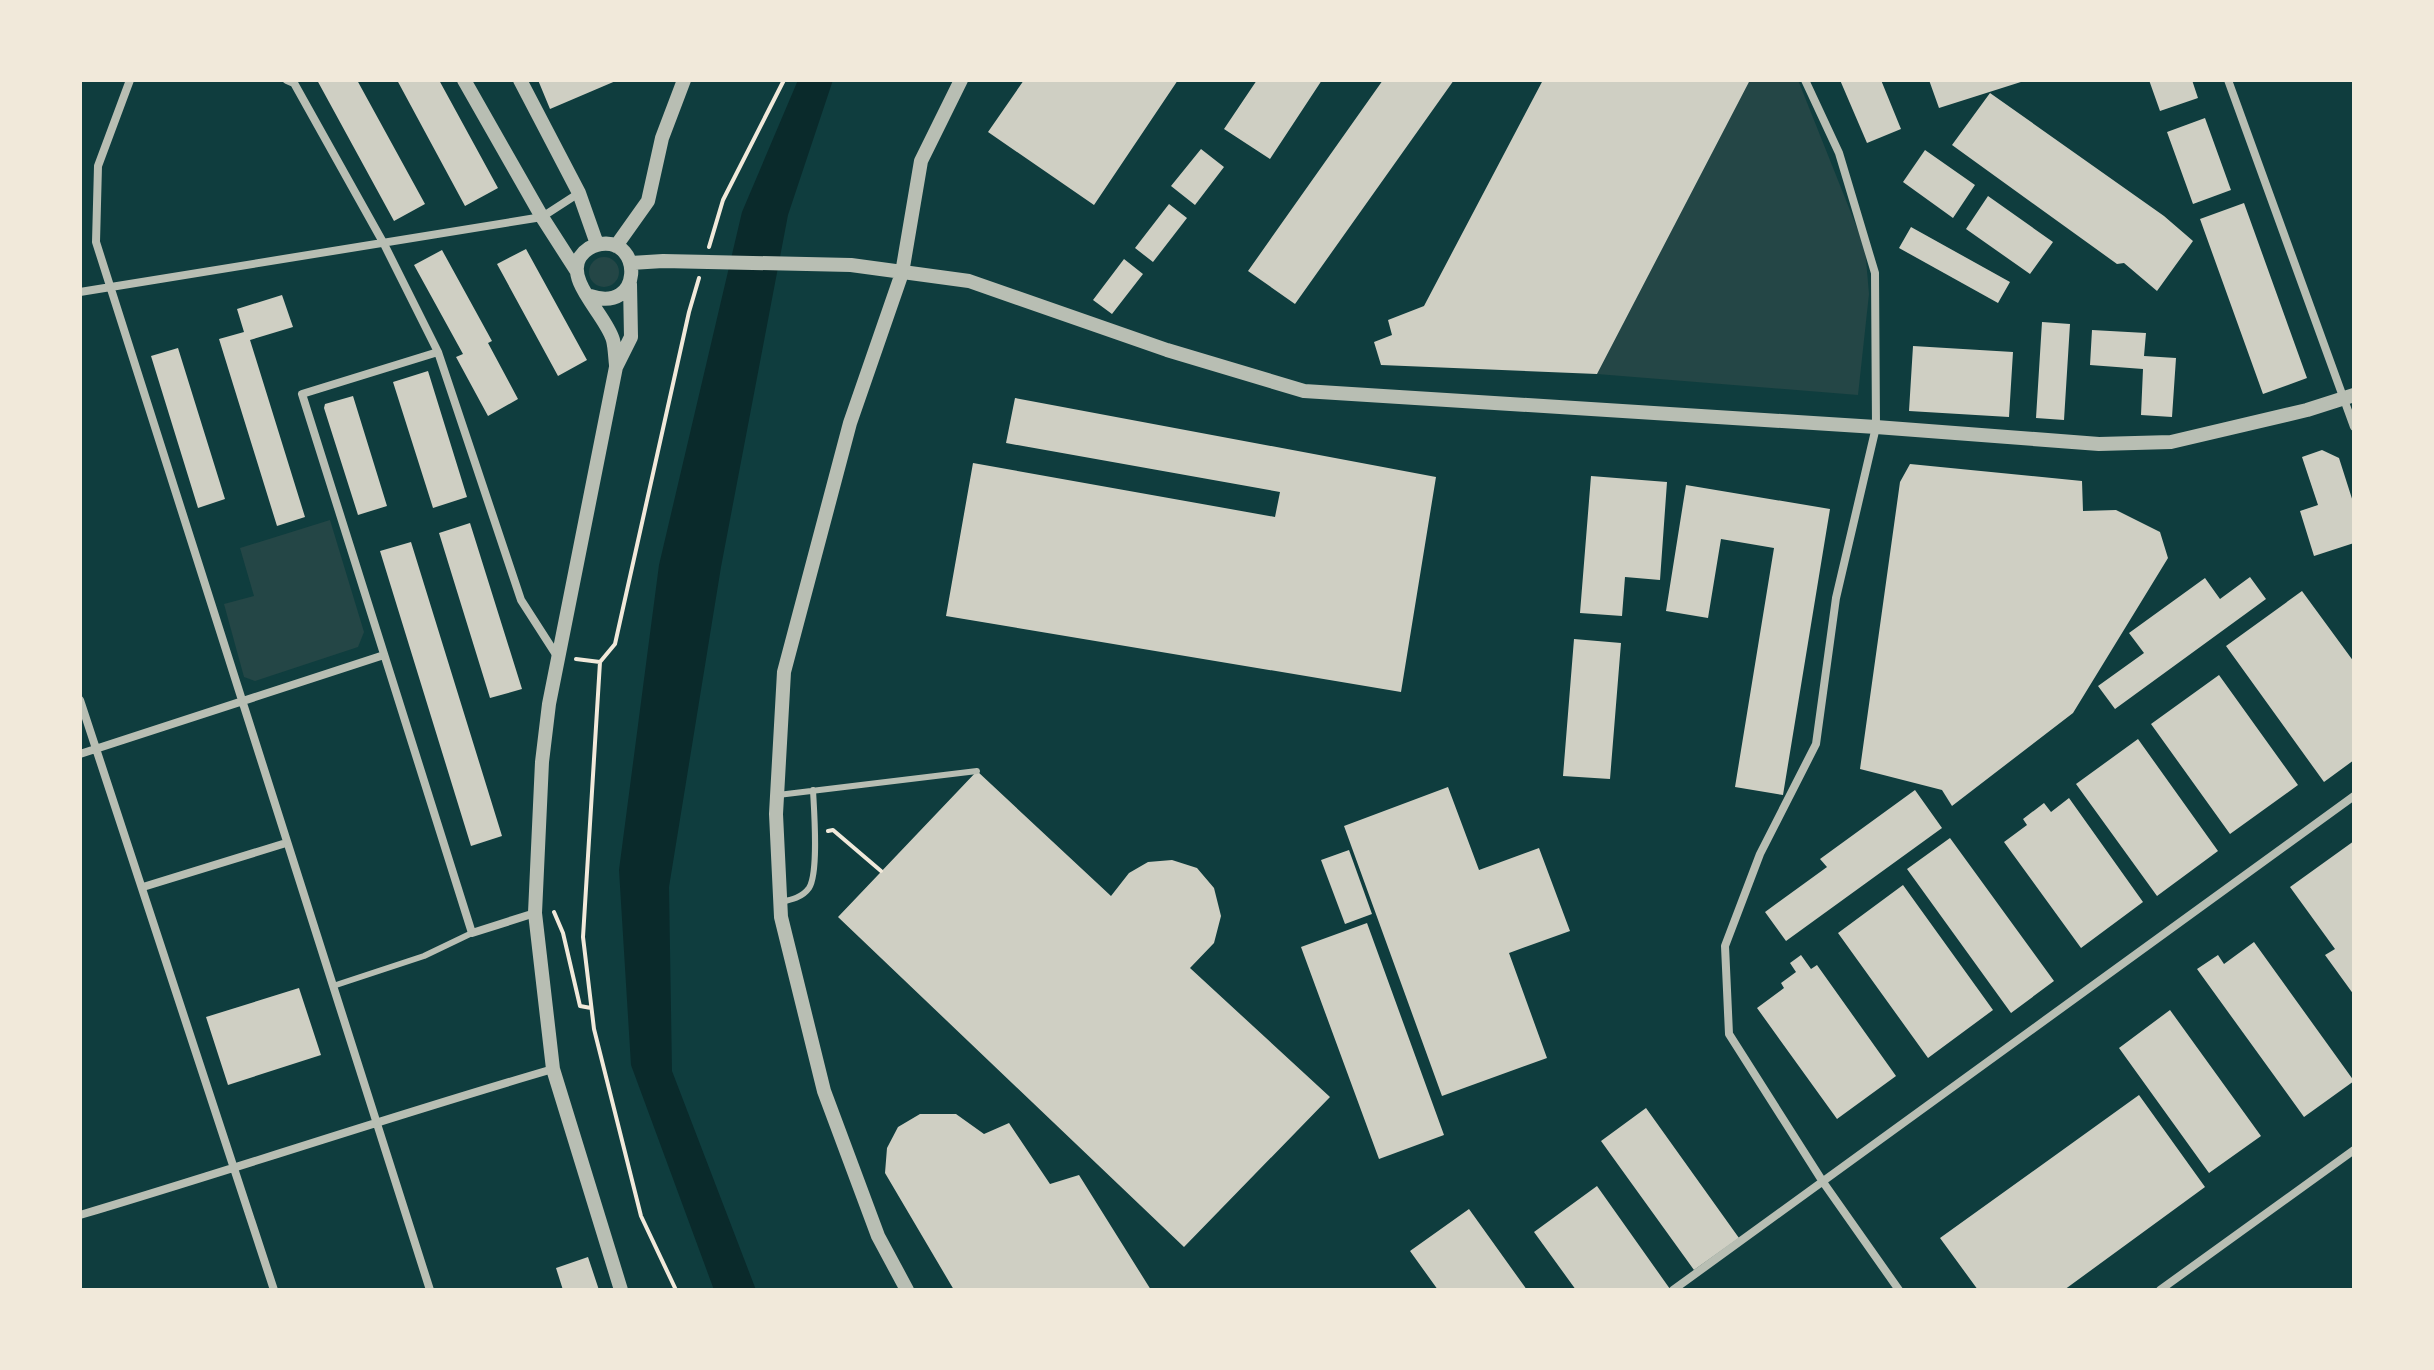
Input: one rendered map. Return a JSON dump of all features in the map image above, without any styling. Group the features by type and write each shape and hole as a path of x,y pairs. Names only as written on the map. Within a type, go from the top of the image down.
{"street":[{"path":"130,80 98,166 96,242 430,1290"},
{"path":"287,80 294,83 384,244 438,352 521,600 558,657"},
{"path":"464,80 576,270 579,285 590,296 613,339 616,367"},
{"path":"520,80 579,193 597,244"},
{"path":"616,246 648,201 662,138 684,80"},
{"path":"907,1290 878,1236 824,1091 781,917 778,795 784,672 850,423 902,273 921,161 961,80"},
{"path":"1805,80 1839,153 1875,273 1876,427 1836,598 1816,744 1760,854 1725,946 1729,1034 1823,1182 1899,1290"},
{"path":"2228,80 2349,397 2354,427"},
{"path":"80,292 542,217 579,193"},
{"path":"576,270 579,259 597,244 616,246 626,253 632,274 631,337 616,367 558,657 542,762 535,913 553,1069 621,1290"},
{"path":"631,263 851,265 969,281 1167,350 1304,391 2099,444 2144,444 2200,436 2349,397"},
{"path":"590,296 601,300 613,299 630,284"},
{"path":"438,352 302,394 472,933 535,913"},
{"path":"80,754 384,655"},
{"path":"80,700 274,1290"},
{"path":"1673,1290 2354,796"},
{"path":"143,887 286,843"},
{"path":"80,1215 236,1168 376,1121 553,1069"},
{"path":"2160,1290 2354,1150"}],"lane":[{"path":"778,795 977,771"},
{"path":"780,902 795,899 809,888 814,868 813,790"},
{"path":"333,986 424,956 472,933"}],"path":[{"path":"706,256 723,200 784,80"},
{"path":"676,1290 641,1216 599,1051 583,937 600,662 615,644 701,270"},
{"path":"558,657 600,662"},
{"path":"814,832 833,830 881,871"},
{"path":"552,909 563,933 580,1006 591,1008"}],"shaded area":[{"path":"798,80 833,80 788,215 721,567 669,887 672,1071 756,1290 714,1290 631,1065 619,870 659,565 742,212"},
{"path":"1750,80 1798,80 1865,248 1869,294 1858,395 1597,374"},
{"path":"604,257 615,261 619,272 615,283 604,287 593,283 589,272 593,261"},
{"path":"330,520 364,632 358,647 255,681 244,677 224,604 254,596 240,548"}],"building":[{"path":"317,80 357,80 425,204 394,221"},
{"path":"397,80 439,80 498,188 465,206"},
{"path":"538,80 618,80 550,109"},
{"path":"1024,80 1178,80 1094,205 988,132"},
{"path":"1257,80 1322,80 1270,159 1224,129"},
{"path":"1383,80 1454,80 1295,304 1248,271"},
{"path":"1543,80 1750,80 1597,374 1381,365 1374,342 1392,335 1388,320 1424,306"},
{"path":"1840,80 1881,80 1901,129 1867,143"},
{"path":"1929,80 2024,80 2024,81 1939,108"},
{"path":"2149,80 2192,80 2198,98 2160,111"},
{"path":"1990,93 2164,216 2193,241 2157,291 2124,263 2117,264 1952,145"},
{"path":"2205,118 2231,190 2193,204 2167,132"},
{"path":"1201,149 1224,167 1195,205 1171,186"},
{"path":"1925,150 1975,185 1953,218 1903,182"},
{"path":"1988,196 2053,242 2030,274 1966,229"},
{"path":"2244,203 2307,378 2263,394 2200,219"},
{"path":"1169,204 1187,218 1153,262 1135,248"},
{"path":"1911,227 2010,282 1998,303 1899,248"},
{"path":"526,249 587,360 558,376 497,264"},
{"path":"442,250 492,341 488,343 518,399 488,416 456,357 463,354 414,265"},
{"path":"1124,259 1143,274 1112,314 1093,300"},
{"path":"282,295 293,327 250,340 305,517 277,526 219,339 244,332 237,309"},
{"path":"2042,322 2070,324 2064,420 2036,418"},
{"path":"2092,330 2146,333 2144,356 2176,358 2172,417 2141,415 2143,369 2090,365"},
{"path":"1913,346 2013,352 2009,417 1909,411"},
{"path":"178,348 225,499 198,508 151,356"},
{"path":"428,371 467,497 433,508 393,382"},
{"path":"353,396 387,506 358,515 324,408 325,404"},
{"path":"1015,398 1436,477 1401,692 946,616 973,463 1275,517 1280,492 1006,443"},
{"path":"2322,450 2339,458 2354,505 2354,543 2314,556 2300,511 2318,505 2302,457"},
{"path":"1910,464 2082,481 2083,511 2116,510 2160,532 2168,558 2073,713 1952,806 1942,790 1860,769 1900,482"},
{"path":"1591,476 1667,482 1660,580 1625,577 1622,616 1580,613"},
{"path":"1686,485 1830,509 1783,795 1735,787 1774,548 1721,539 1708,618 1666,611"},
{"path":"470,523 522,689 490,698 439,533"},
{"path":"411,542 502,836 471,846 380,551"},
{"path":"2250,577 2266,599 2115,709 2098,686 2144,653 2129,633 2205,578 2220,599"},
{"path":"2302,591 2354,662 2354,760 2324,782 2226,646"},
{"path":"1574,639 1621,643 1610,779 1563,776"},
{"path":"2219,675 2298,785 2230,834 2151,724"},
{"path":"2138,739 2218,851 2157,896 2076,784"},
{"path":"977,771 1111,896 1129,873 1148,862 1172,860 1197,868 1214,888 1221,916 1214,943 1190,968 1330,1097 1184,1247 838,917"},
{"path":"1448,787 1479,870 1539,848 1570,931 1509,953 1547,1058 1442,1096 1344,826"},
{"path":"1915,790 1942,828 1786,941 1765,912 1827,867 1820,859"},
{"path":"2069,798 2143,902 2081,948 2004,842 2027,825 2023,819 2044,803 2051,812"},
{"path":"1950,838 2054,981 2011,1013 1907,869"},
{"path":"2354,841 2354,995 2325,955 2335,949 2290,887"},
{"path":"1349,850 1372,914 1345,924 1321,860"},
{"path":"1903,885 1993,1010 1928,1058 1838,933"},
{"path":"1367,923 1444,1135 1379,1159 1301,947"},
{"path":"2254,942 2354,1081 2304,1117 2197,969 2218,955 2224,964"},
{"path":"1801,955 1811,969 1817,965 1896,1076 1837,1119 1757,1008 1784,988 1781,983 1796,972 1790,963"},
{"path":"299,988 321,1055 228,1085 206,1017"},
{"path":"2170,1010 2261,1136 2209,1173 2119,1048"},
{"path":"2139,1095 2205,1187 2064,1290 1978,1290 1940,1238"},
{"path":"1646,1108 1739,1238 1694,1270 1601,1141"},
{"path":"920,1114 956,1114 984,1134 1009,1123 1050,1184 1079,1175 1151,1290 954,1290 885,1173 887,1148 898,1127"},
{"path":"1597,1186 1670,1289 1576,1290 1534,1232"},
{"path":"1469,1209 1527,1290 1438,1290 1410,1251"},
{"path":"588,1257 599,1290 563,1290 556,1268"}]}
